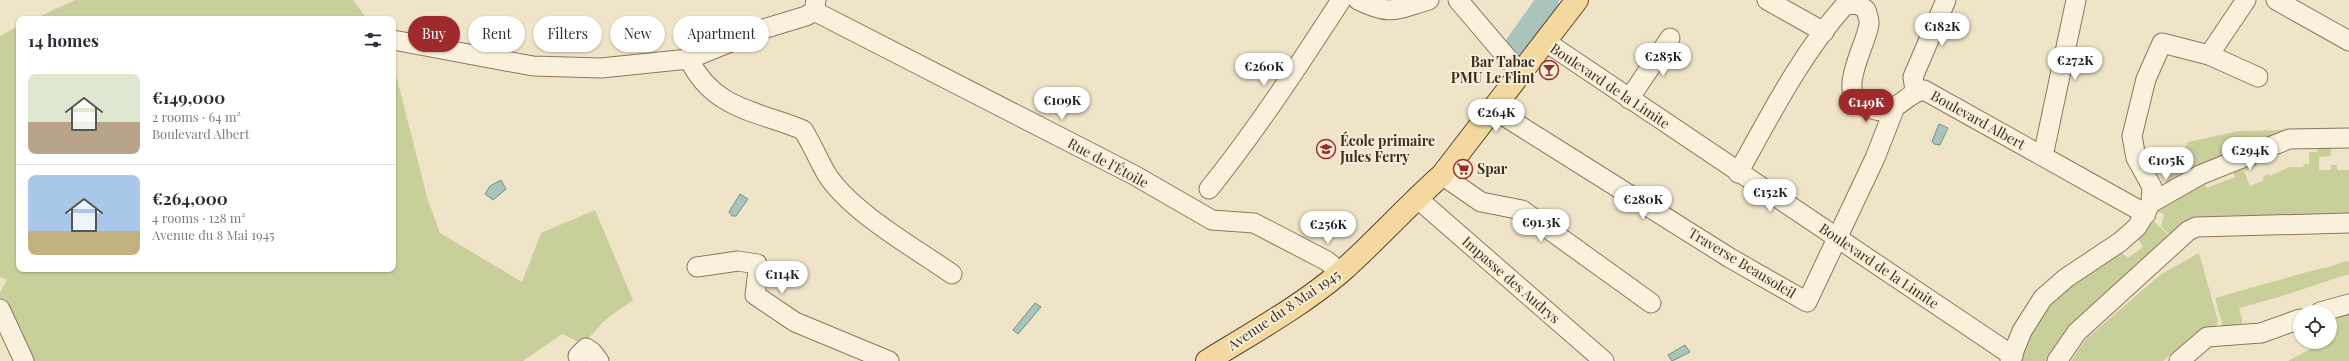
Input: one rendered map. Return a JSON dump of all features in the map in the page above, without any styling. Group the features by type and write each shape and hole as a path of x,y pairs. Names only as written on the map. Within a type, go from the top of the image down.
{"main road":[{"name":"Avenue du 8 Mai 1945","path":"1207,361 1259,330 1333,278 1418,199 1442,175 1546,42 1576,0"}],"street":[{"path":"1209,189 1231,161 1310,48 1341,0"},
{"path":"1358,0 1377,9 1389,12 1429,0"},
{"path":"1458,0 1521,74"},
{"path":"1767,0 1824,32"},
{"path":"1915,92 1913,77 1915,71 1946,0"},
{"path":"2043,156 2076,0"},
{"path":"2209,55 2246,0"},
{"path":"2276,0 2349,41"},
{"name":"Boulevard Albert","path":"1738,173 1789,83 1824,32 1845,5 1858,4 1866,10 1870,23 1852,78 1851,90 1856,100 1864,107 1879,111 1895,107 1915,92 1924,90 2043,156 2148,209"},
{"path":"396,41 540,66 601,68 689,59 760,30 806,16 815,6"},
{"name":"Rue de l'Étoile","path":"815,6 1134,175 1212,220 1254,224 1298,248 1333,278"},
{"path":"1629,99 1670,38"},
{"name":"Boulevard de la Limite","path":"1546,42 1738,173 1838,239 2012,359"},
{"path":"2012,359 2022,332 2043,298 2094,258 2120,242 2138,227 2148,209 2152,187 2136,158 2132,136 2146,80 2162,43 2209,55 2258,77"},
{"path":"689,59 695,73 714,92 730,104 803,130 826,174 846,197 874,220 952,274"},
{"path":"1838,239 1888,130 1895,107"},
{"name":"Traverse Beausoleil","path":"1494,109 1736,262 1807,302 1838,239"},
{"path":"2148,209 2200,175 2289,139 2349,138"},
{"path":"1442,175 1481,202 1522,210 1651,303"},
{"name":"Impasse des Audrys","path":"1418,199 1604,361"},
{"path":"2057,361 2077,332 2188,231 2196,227 2349,223"},
{"path":"697,266 738,261 757,264 758,270 755,295 795,322 889,361"},
{"path":"2337,307 2349,304"},
{"path":"0,308 24,361"},
{"path":"2178,361 2207,337 2261,333 2293,322"},
{"path":"578,356 586,348 592,352 599,361"}],"green space":[{"path":"75,0 353,0 365,16 40,16"},
{"path":"16,28 16,272 396,272 396,75 427,197 440,233 522,282 541,233 595,210 633,300 605,320 583,344 562,334 523,361 30,361 0,297 0,292 7,280 0,277 0,36"},
{"path":"2286,130 2160,193 2188,142 2239,131"},
{"path":"2317,144 2332,144 2331,156 2319,157 2319,170 2331,170 2331,165 2337,165 2337,170 2349,170 2349,217 2173,239 2161,226 2164,214 2155,211 2203,181 2207,188 2235,177 2232,168 2255,159 2257,166 2244,171 2250,186 2264,180 2263,177 2268,174 2270,176 2289,167 2303,167 2304,164 2309,164 2309,152 2317,152"},
{"path":"2153,220 2172,239 2052,361 2015,361 2055,295 2118,250 2128,258 2143,247 2137,237"},
{"path":"2199,253 2218,321 2216,327 2199,330 2163,361 2071,361 2086,339 2160,275"},
{"path":"2349,261 2349,274 2279,297 2239,308 2242,319 2242,328 2223,327 2215,298"},
{"path":"2349,310 2349,361 2288,361 2310,349 2337,349 2337,314"}],"water":[{"path":"1939,124 1948,128 1940,145 1934,144 1932,141"},
{"path":"501,180 506,189 493,200 485,194 490,186"},
{"path":"740,194 748,199 736,216 732,216 729,212"},
{"path":"1035,303 1041,307 1018,334 1013,330"},
{"path":"1685,345 1690,352 1672,361 1668,355"}],"waterway":[{"path":"1513,49 1548,0"}],"place":[{"name":"Bar Tabac PMU Le Flint","path":"1549,70"},
{"name":"École primaire Jules Ferry","path":"1326,149"},
{"name":"Spar","path":"1463,169"}]}
